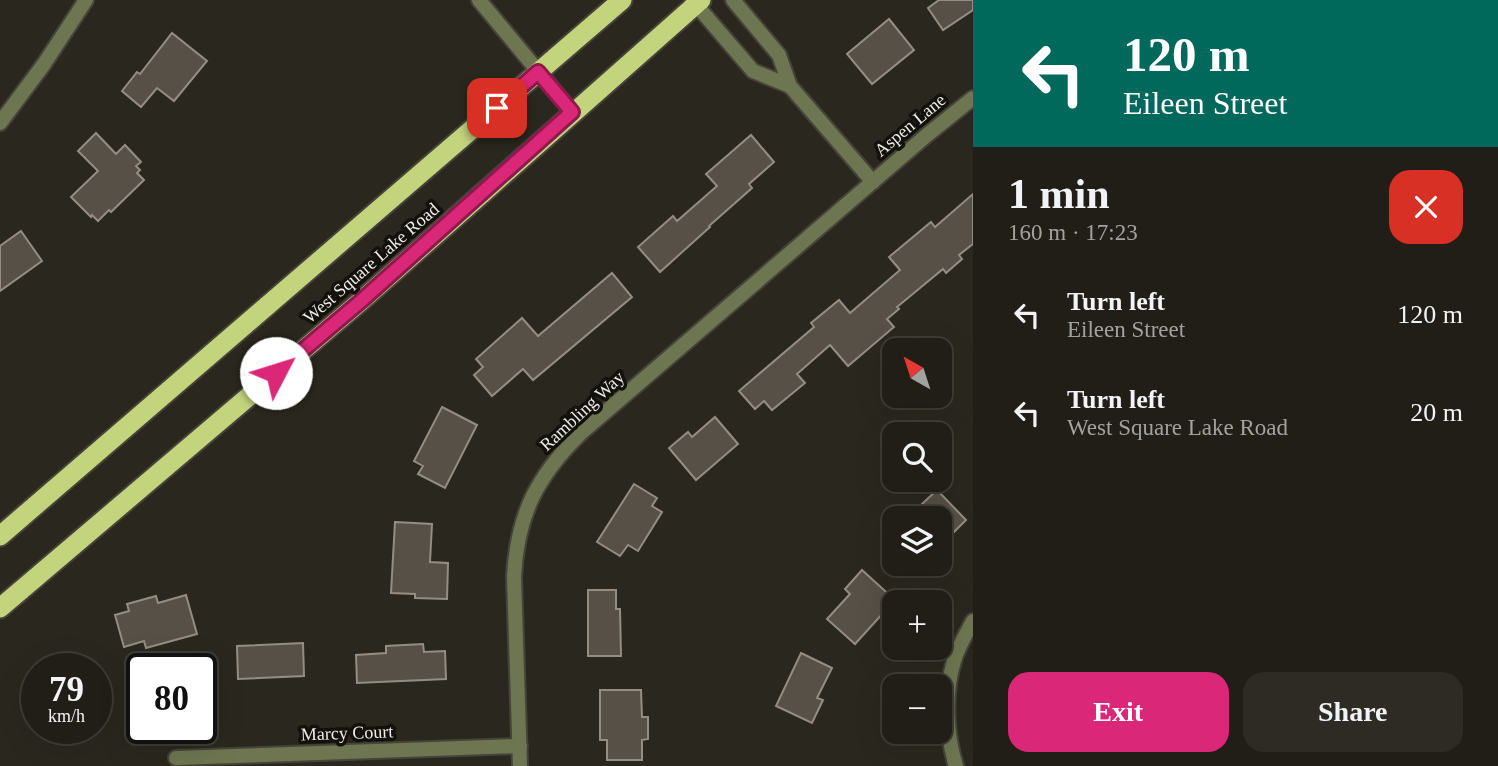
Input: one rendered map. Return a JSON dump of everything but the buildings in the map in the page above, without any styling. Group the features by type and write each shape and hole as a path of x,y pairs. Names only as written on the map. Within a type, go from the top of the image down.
{"highway":[{"name":"West Square Lake Road","path":"0,536 622,0"},
{"name":"West Square Lake Road","path":"0,608 361,301 697,1"}],"street":[{"path":"0,123 44,64 86,0"},
{"path":"479,0 572,112"},
{"name":"Aspen Lane","path":"733,0 779,55 790,86 873,182 973,98"},
{"name":"Aspen Lane","path":"697,1 753,71 790,86"},
{"name":"Rambling Way","path":"520,766 515,554 526,512 542,480 581,433 873,182"},
{"path":"956,766 950,749 948,728 949,681 954,660 973,621"},
{"name":"Marcy Court","path":"176,758 520,746"}],"route":[{"path":"276,373 361,301 572,112 538,72 497,108"}]}
